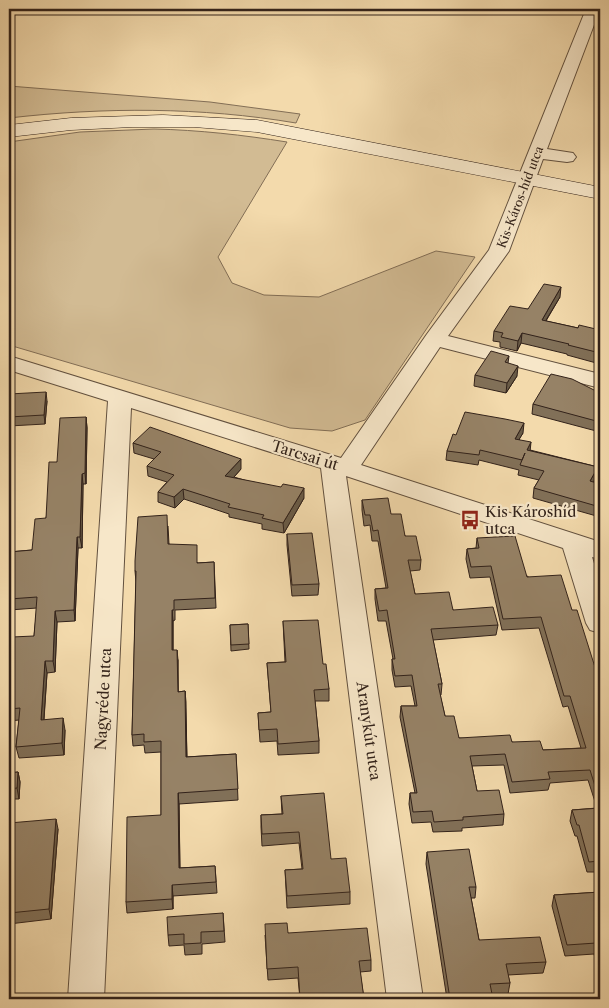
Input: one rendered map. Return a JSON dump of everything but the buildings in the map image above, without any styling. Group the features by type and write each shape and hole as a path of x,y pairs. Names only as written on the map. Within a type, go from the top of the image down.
{"main road":[{"path":"9,131 58,125 125,121 206,121 257,126 600,193"}],"street":[{"name":"Kis-Káros-híd utca","path":"340,466 500,251 527,178 594,15"},
{"path":"537,153 567,157"},
{"path":"436,339 600,381"},
{"name":"Tarcsai út","path":"9,363 340,466 600,551"},
{"name":"Nagyréde utca","path":"86,999 120,398"},
{"name":"Aranykút utca","path":"340,466 405,999"},
{"path":"574,543 600,622"}],"shaded area":[{"path":"9,86 210,102 300,114 296,123 225,114 153,110 45,114 9,118"},
{"path":"154,129 221,133 287,142 218,257 232,283 264,295 319,297 436,251 475,257 365,420 332,431 290,428 9,345 9,142 80,132"}],"place":[{"name":"Kis Károshíd utca","path":"470,520"}]}
